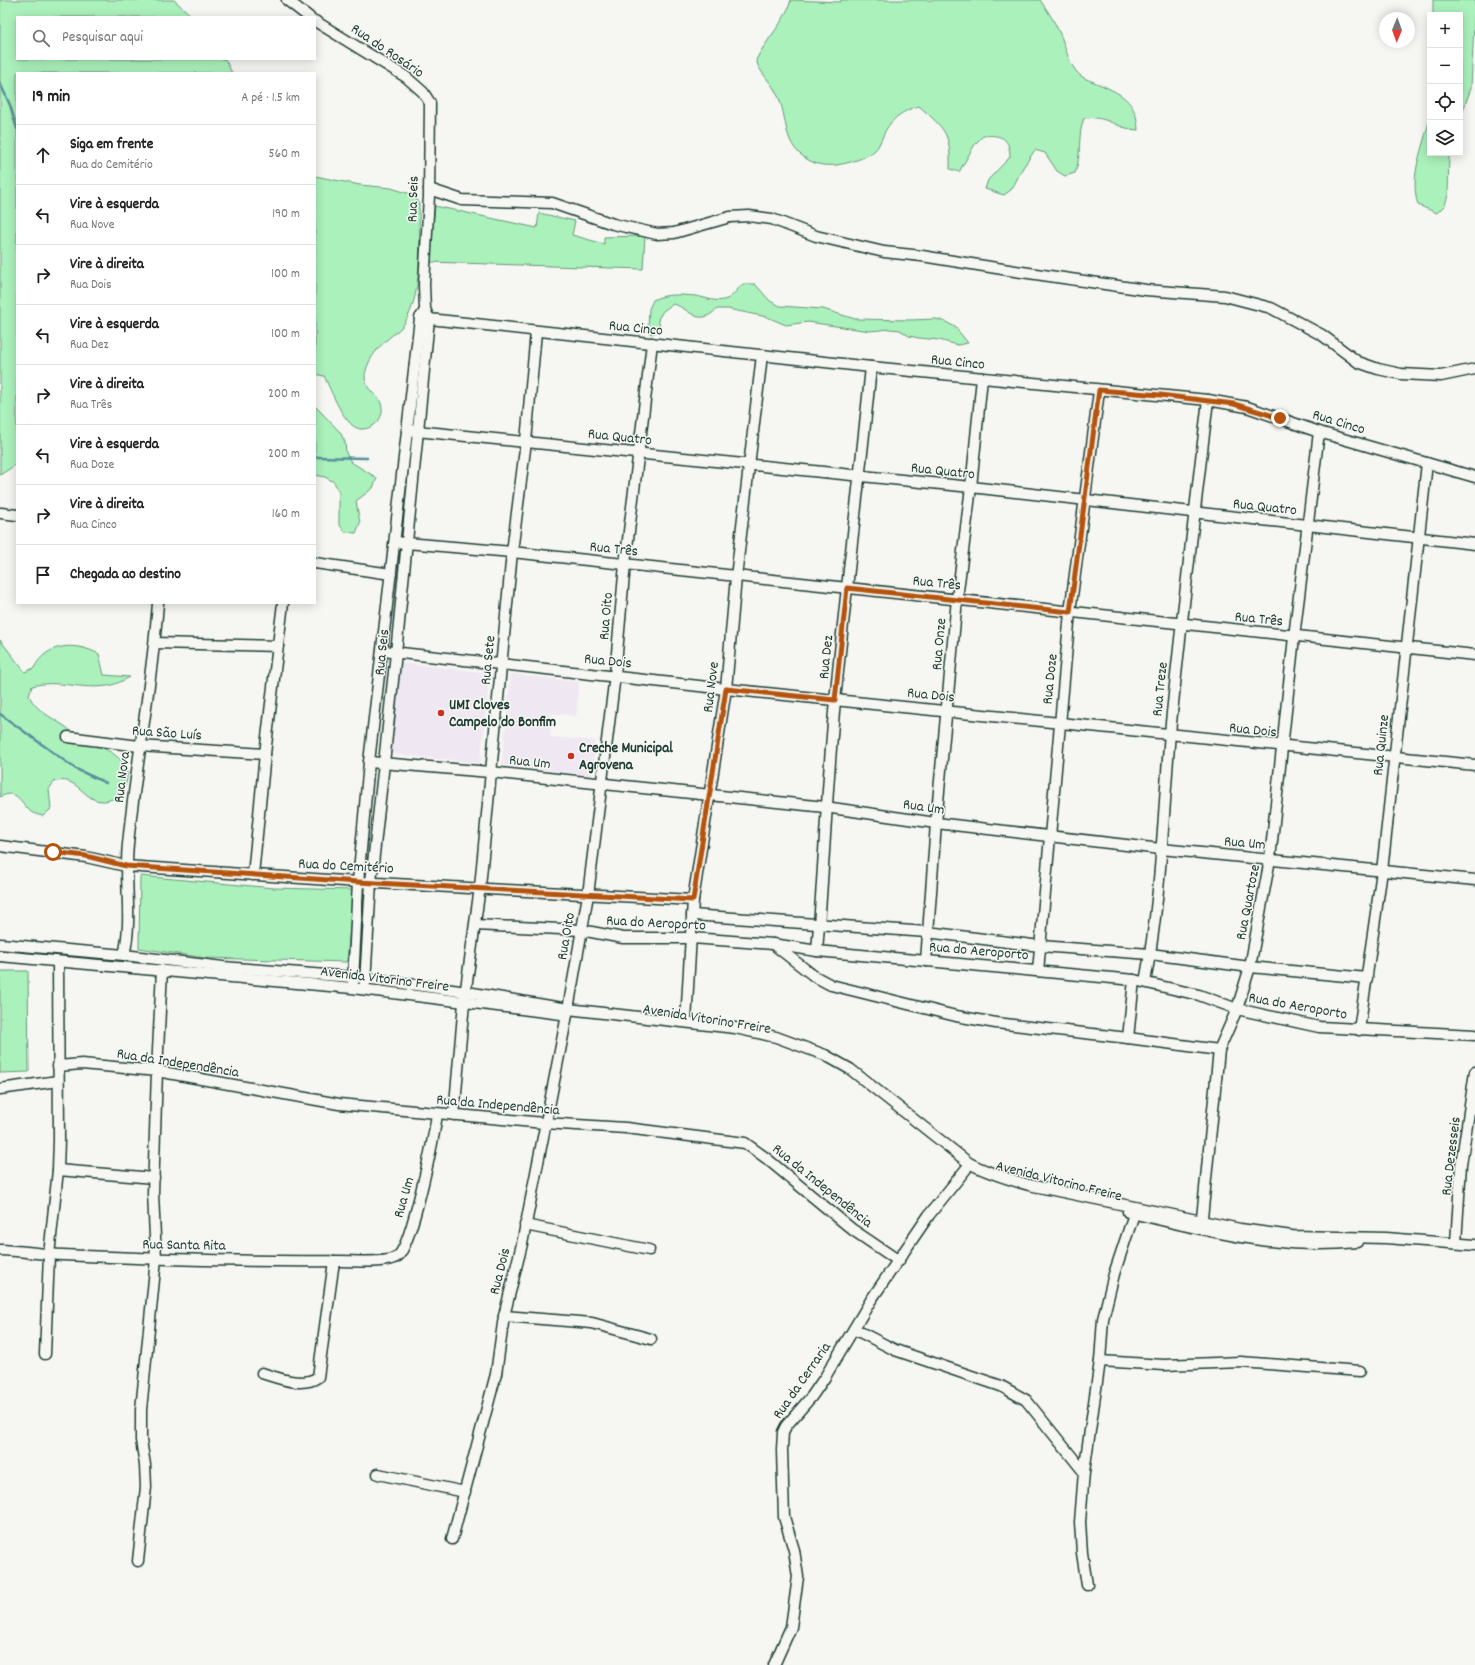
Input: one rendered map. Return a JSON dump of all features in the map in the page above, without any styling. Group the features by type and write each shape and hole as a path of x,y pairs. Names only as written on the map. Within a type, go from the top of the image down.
{"street":[{"path":"287,0 308,16"},
{"name":"Rua do Rosário","path":"316,22 406,77 423,92"},
{"name":"Rua Seis","path":"364,989 371,882 396,652 406,543 412,430 425,315 425,249 429,189 428,146 431,112 430,103 423,92"},
{"path":"429,189 462,200 552,203 613,224 657,234 674,233 730,217 749,216 772,219 816,236 884,252 922,256 1015,272 1146,290 1225,296 1271,308 1322,335 1358,362 1378,369 1401,374 1441,376 1475,369"},
{"name":"Rua Cinco","path":"425,315 536,332 1208,400 1247,407 1319,432 1475,477"},
{"name":"Rua Sete","path":"467,992 480,887 512,552 526,441 536,332"},
{"name":"Rua Oito","path":"567,1012 588,895 603,784 616,675 625,564 652,343"},
{"name":"Rua Nove","path":"686,1022 693,900 726,689 736,577 762,355"},
{"name":"Rua Dez","path":"817,951 825,806 871,367"},
{"name":"Rua Onze","path":"926,961 936,823 957,599 971,488 982,378"},
{"name":"Rua Doze","path":"1038,970 1070,612 1099,390"},
{"name":"Rua Treze","path":"1145,982 1150,954 1162,849 1170,735 1181,625 1208,400"},
{"path":"352,988 358,882 369,762 395,542 412,430"},
{"name":"Rua Quatro","path":"412,430 971,488 1475,544"},
{"name":"Rua Quartoze","path":"1201,1225 1219,1050 1237,1009 1250,967 1270,859 1294,637 1319,432"},
{"name":"Rua Quinze","path":"1359,1030 1382,871 1405,647 1427,463"},
{"path":"1,513 16,515"},
{"name":"Rua Três","path":"395,542 512,552 736,577 957,599 1181,625 1475,655"},
{"path":"316,562 391,574"},
{"name":"Rua Nova","path":"124,956 129,932 126,866 139,746 155,643 158,604"},
{"path":"253,875 265,754 283,604"},
{"path":"155,643 278,646"},
{"name":"Rua Dois","path":"383,651 502,665 616,675 726,689 1282,747 1475,765"},
{"name":"Rua São Luís","path":"68,738 139,746 265,754"},
{"name":"Rua Um","path":"369,762 490,772 710,796 825,806 936,823 1050,837 1475,880"},
{"name":"Rua do Cemitério","path":"0,846 86,856 126,866 358,882 480,887 588,895 693,900"},
{"path":"692,915 927,932 1040,946 1150,954 1250,967 1367,978"},
{"name":"Rua do Aeroporto","path":"475,925 581,930 623,938 692,938 773,944 817,951 1038,970 1134,980 1199,995 1237,1009 1319,1027 1475,1035"},
{"name":"Avenida Vitorino Freire","path":"0,944 223,967 365,978 467,992 567,1012 745,1036 769,1041 818,1057 859,1080 966,1169 1008,1185 1134,1214 1201,1225 1292,1236 1386,1238 1475,1245"},
{"path":"773,944 814,976 831,985 858,993 988,1022 1219,1050"},
{"name":"Avenida Vitorino Freire","path":"0,956 364,989 464,1003 686,1022 735,1028 776,1037 825,1055 850,1069 957,1154 984,1171 1029,1185 1201,1225"},
{"path":"45,1354 49,1254 58,1170 58,962"},
{"path":"138,1561 146,1487 145,1465 141,1440 141,1410 156,1259 154,1178 162,970"},
{"path":"1128,1038 1134,980"},
{"path":"454,1115 464,1003 467,992"},
{"name":"Rua Dois","path":"452,1539 496,1374 504,1316 525,1225 567,1012"},
{"name":"Rua da Independência","path":"58,1066 82,1064 157,1071 340,1104 544,1123 626,1128 745,1143 766,1158 853,1230 899,1260"},
{"name":"Rua Dezesseis","path":"1456,1243 1461,1165 1475,1072"},
{"path":"0,1089 58,1081"},
{"name":"Rua Um","path":"368,1260 386,1260 397,1256 400,1253 417,1206 437,1114"},
{"name":"Rua da Cerraria","path":"774,1665 791,1627 798,1577 794,1550 784,1517 782,1450 783,1432 786,1426 812,1396 881,1284 929,1215 966,1169"},
{"path":"58,1170 154,1178"},
{"path":"1087,1585 1082,1553 1080,1522 1084,1472 1100,1361 1103,1319 1107,1297 1134,1214"},
{"path":"525,1225 650,1250"},
{"name":"Rua Santa Rita","path":"0,1250 156,1259 368,1260"},
{"path":"262,1373 288,1381 310,1380 318,1377 334,1260"},
{"path":"504,1316 592,1323 651,1339"},
{"path":"854,1329 895,1350 1016,1392 1030,1404 1084,1472"},
{"path":"1100,1361 1164,1365 1241,1362 1360,1371"},
{"path":"378,1474 465,1492"}],"shaded area":[{"name":"UMI Cloves Campelo do Bonfim","path":"401,663 490,673 480,763 391,754"},
{"path":"511,674 579,682 576,716 552,713 550,737 595,741 592,775 502,765"}],"green space":[{"path":"0,0 174,0 192,16 16,16 16,60 226,60 232,72 16,72 16,465 0,475"},
{"path":"791,0 840,2 841,0 1040,0 1056,25 1076,71 1084,78 1112,90 1125,99 1134,111 1138,130 1130,129 1099,118 1084,118 1075,173 1065,176 1057,171 1045,153 1035,150 1022,169 1012,189 1004,195 985,189 988,180 1010,157 1010,151 1006,141 995,136 983,136 975,144 959,172 950,169 949,147 945,133 935,120 919,106 907,110 897,116 889,125 877,148 870,154 851,162 837,165 817,164 805,158 792,145 778,96 773,86 760,70 756,60 780,24"},
{"path":"1433,0 1475,0 1471,88 1463,111 1463,12 1433,12"},
{"path":"1427,129 1427,156 1449,156 1448,195 1445,205 1437,213 1418,205 1415,183 1418,162"},
{"path":"316,176 360,185 391,188 414,195 419,204 420,249 418,281 415,297 404,324 379,347 373,355 367,367 365,376 369,389 377,397 382,406 379,420 368,428 356,428 350,423 339,408 324,376 316,374"},
{"path":"435,206 537,228 539,213 575,221 572,235 604,244 604,237 645,236 643,269 429,262"},
{"path":"743,284 755,284 770,301 780,306 823,309 855,319 936,319 955,327 968,343 958,345 939,340 919,338 909,336 900,330 890,329 870,331 808,322 786,325 767,317 728,309 717,309 704,317 699,317 680,306 673,304 663,311 658,319 661,330 651,334 648,331 649,309 653,300 663,296 680,295 723,300 731,296"},
{"path":"316,407 340,432 345,442 346,453 351,462 377,478 373,488 356,501 360,523 356,533 345,532 339,524 339,492 334,482 325,477 316,475"},
{"path":"0,640 25,672 34,668 46,653 54,649 72,646 81,647 99,654 104,675 130,677 113,685 98,687 41,684 32,686 29,696 36,706 44,713 78,736 107,750 122,762 126,770 127,779 122,792 117,796 109,800 98,801 93,799 72,783 66,781 55,781 49,789 51,809 43,816 31,812 18,797 14,795 10,794 0,797"},
{"path":"140,876 274,888 353,890 347,962 206,958 139,948"},
{"path":"0,971 28,971 29,1072 0,1073"}],"waterway":[{"path":"0,83 10,105 16,126"},
{"path":"316,457 367,458"},
{"path":"0,714 76,769 106,783"}],"place":[{"name":"UMI Cloves Campelo do Bonfim","path":"441,713"},
{"name":"Creche Municipal Agrovena","path":"571,756"}],"route":[{"path":"53,852 86,856 126,866 358,882 480,887 588,895 693,900 726,689 835,700 847,588 1070,612 1099,390 1160,395 1234,404 1280,418"}]}
